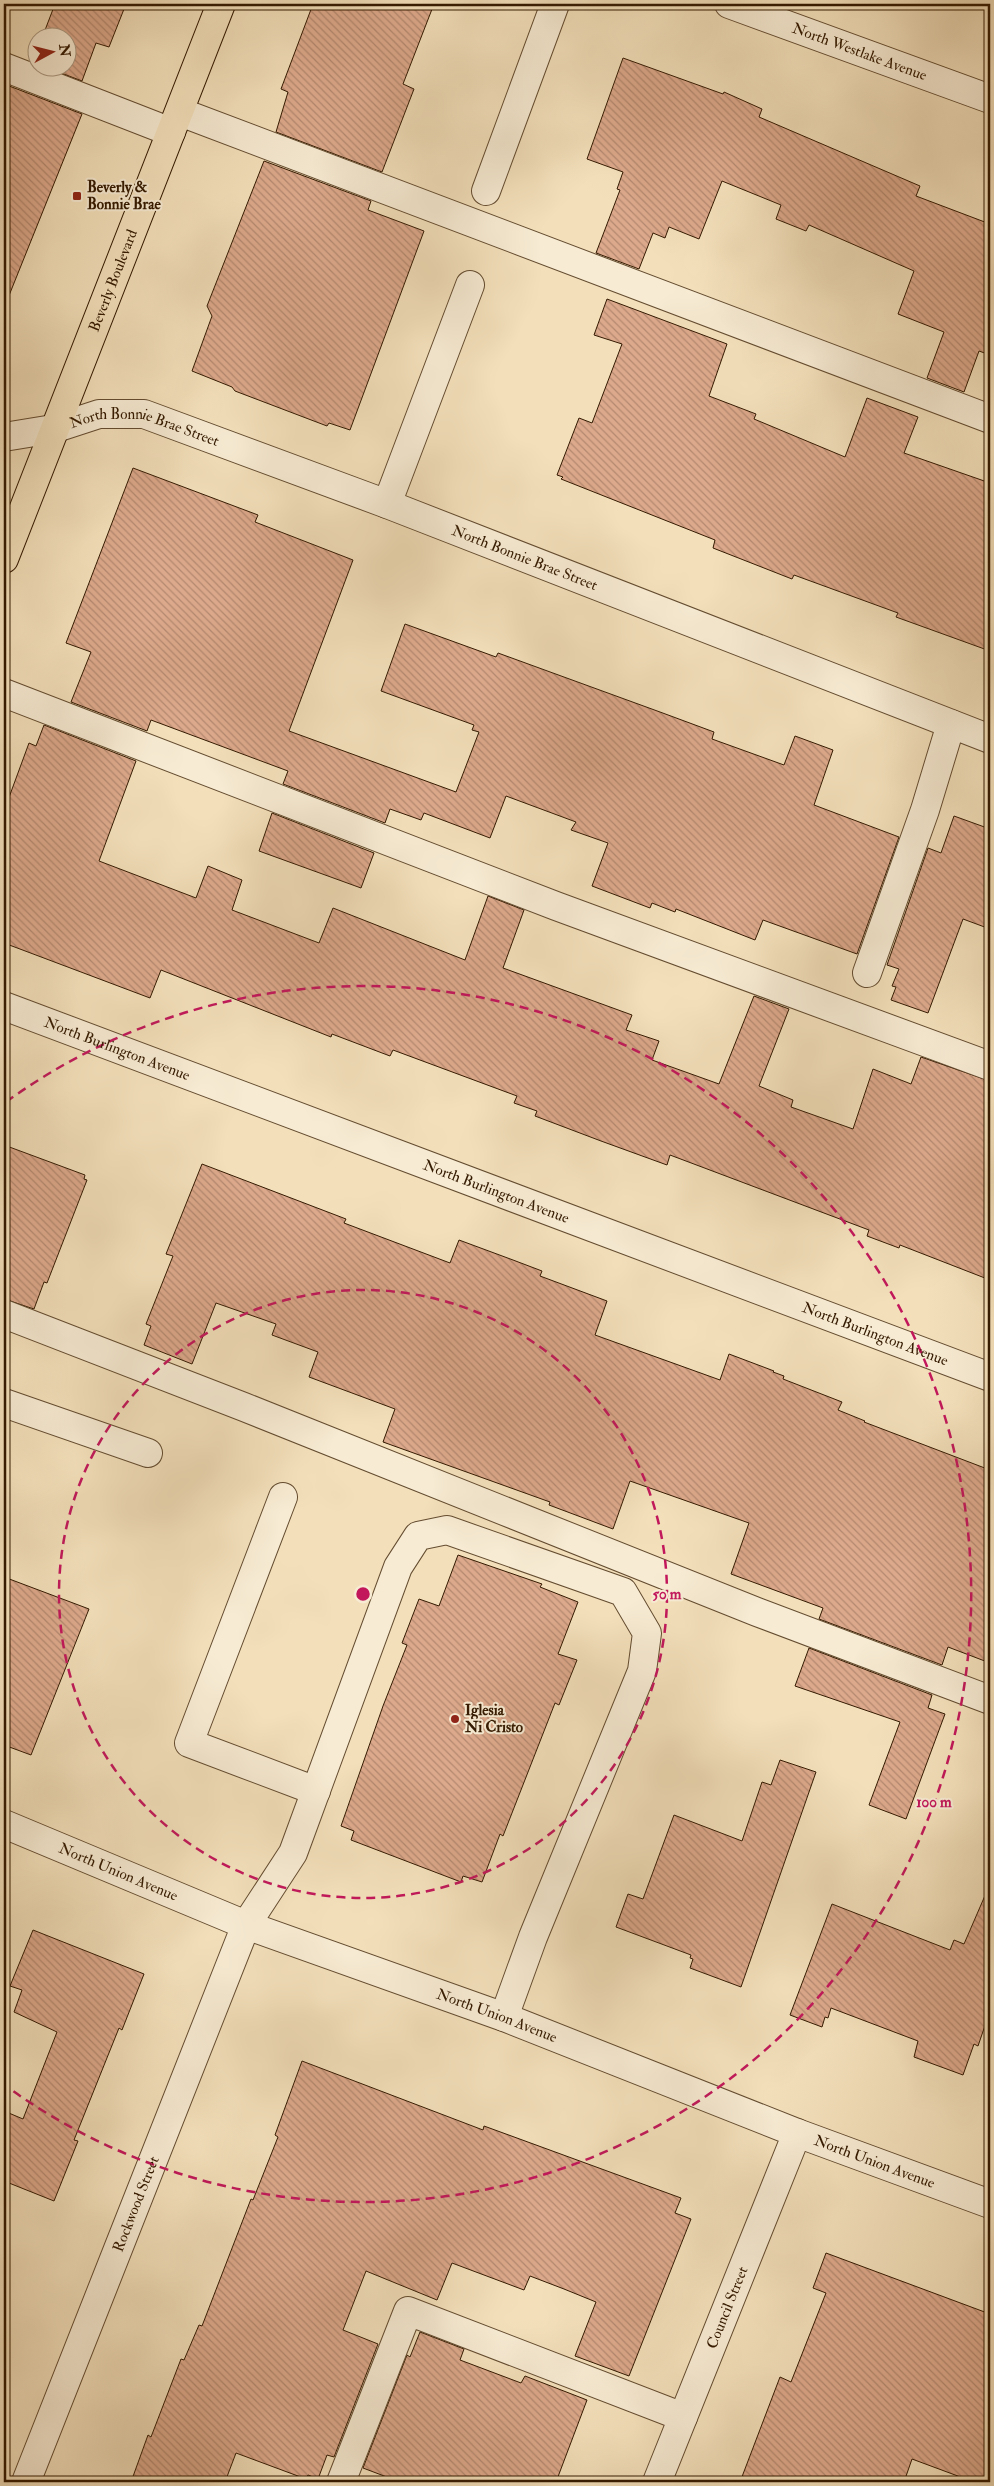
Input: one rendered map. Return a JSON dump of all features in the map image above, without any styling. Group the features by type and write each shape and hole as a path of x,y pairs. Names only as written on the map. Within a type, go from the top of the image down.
{"main road":[{"name":"Beverly Boulevard","path":"4,559 53,430 222,4"}],"street":[{"path":"486,191 555,4"},
{"name":"North Westlake Avenue","path":"728,4 990,99"},
{"path":"4,67 175,122 990,419"},
{"path":"386,504 470,285"},
{"name":"North Bonnie Brae Street","path":"4,437 53,430 100,414 144,414 386,504 990,739"},
{"path":"4,693 556,906 990,1066"},
{"path":"867,973 924,810 951,724"},
{"name":"North Burlington Avenue","path":"4,1006 990,1377"},
{"path":"4,1314 244,1407 757,1612 990,1700"},
{"path":"4,1402 148,1453"},
{"path":"284,1497 189,1743 316,1791"},
{"name":"Rockwood Street","path":"26,2482 246,1925 293,1853 398,1567 418,1536 446,1530 624,1592 647,1633 642,1671 532,1937 504,2017"},
{"name":"North Union Avenue","path":"4,1824 246,1925 504,2017 797,2133 990,2204"},
{"name":"Council Street","path":"657,2482 797,2133"},
{"path":"341,2482 408,2311 683,2417"}],"building":[{"path":"55,4 126,4 109,47 96,43 82,81 74,78 78,78 78,28 46,28"},
{"path":"313,4 434,4 403,84 414,89 382,172 276,132 288,92 281,89"},
{"path":"623,58 723,94 724,92 762,109 759,117 920,186 916,196 990,224 990,355 979,351 964,392 927,378 944,332 898,314 914,271 809,225 806,231 776,219 781,205 722,181 699,239 669,227 665,238 653,233 639,269 596,253 620,190 617,189 623,172 587,159"},
{"path":"4,84 82,114 6,303 4,302"},
{"path":"264,161 371,201 368,210 424,231 350,430 329,423 327,426 235,391 232,387 192,371 212,316 207,306"},
{"path":"607,299 727,344 709,396 756,414 754,419 845,457 867,398 918,417 904,453 990,483 990,651 896,617 898,613 794,575 792,579 713,548 715,540 561,479 563,477 557,475 579,418 592,423 622,344 594,335"},
{"path":"133,468 258,515 255,522 353,560 289,731 456,792 479,732 472,730 474,725 381,691 405,624 496,657 498,653 714,732 712,739 784,765 795,736 833,750 814,805 899,837 857,954 763,920 755,940 676,909 675,912 652,903 650,908 592,886 608,843 571,830 576,822 506,796 490,838 424,813 421,820 390,809 385,823 283,784 288,771 151,720 147,731 71,702 91,652 66,643"},
{"path":"44,725 136,761 99,861 196,898 208,866 242,880 232,910 319,943 333,908 465,960 488,896 524,910 503,968 632,1015 626,1030 659,1041 652,1060 719,1084 754,996 789,1009 759,1086 793,1100 791,1107 853,1129 873,1069 911,1084 921,1057 990,1081 990,1280 900,1245 899,1248 867,1236 869,1230 670,1155 667,1165 535,1116 537,1111 514,1103 517,1096 393,1050 390,1056 332,1034 331,1037 161,970 150,998 4,943 4,811 29,743 36,746"},
{"path":"272,813 374,853 361,888 259,851"},
{"path":"954,816 990,829 990,929 963,919 928,1013 891,1000 896,987 892,986 899,969 887,965 928,848 941,853"},
{"path":"4,1145 85,1175 84,1179 87,1180 47,1283 44,1282 34,1309 4,1299"},
{"path":"202,1164 346,1219 344,1223 450,1263 459,1240 542,1271 540,1276 607,1301 595,1335 720,1380 729,1354 774,1371 784,1376 783,1379 842,1402 838,1410 864,1422 990,1470 990,1663 948,1647 942,1665 819,1619 823,1608 731,1574 749,1523 630,1481 613,1529 549,1505 550,1502 383,1442 395,1409 309,1377 318,1352 272,1335 276,1324 216,1303 192,1364 144,1345 151,1326 146,1324 173,1256 166,1254"},
{"name":"Iglesia Ni Cristo","path":"458,1555 542,1584 540,1587 578,1602 558,1654 577,1660 559,1705 555,1703 503,1836 500,1834 482,1882 463,1876 461,1882 351,1840 354,1831 341,1826 383,1706 407,1645 402,1643 419,1599 439,1606"},
{"path":"4,1577 89,1609 31,1755 4,1745"},
{"path":"809,1648 932,1695 928,1708 945,1714 906,1819 869,1805 900,1722 795,1686"},
{"path":"780,1760 816,1772 741,1987 690,1968 693,1959 690,1958 691,1955 616,1927 628,1894 643,1899 674,1815 742,1841 762,1782 771,1785"},
{"path":"990,1884 990,2011 978,2046 974,2044 963,2075 914,2057 918,2041 831,2008 828,2018 825,2017 822,2027 790,2015 832,1904 950,1950 954,1940 964,1944"},
{"path":"33,1930 144,1974 122,2030 119,2028 74,2140 78,2141 54,2201 4,2181 4,2111 23,2119 57,2032 14,2012 22,1990 10,1986"},
{"path":"302,2061 483,2130 484,2126 681,2198 675,2213 691,2219 629,2376 575,2356 596,2302 564,2289 530,2276 524,2290 452,2263 437,2300 366,2271 343,2330 378,2344 334,2457 327,2455 318,2479 308,2475 306,2479 236,2453 225,2482 131,2482 148,2435 151,2437 181,2359 184,2360 199,2325 202,2326 251,2199 253,2200 278,2137 275,2135"},
{"path":"826,2253 990,2314 990,2482 974,2482 912,2459 904,2482 740,2482 780,2377 791,2382 826,2293 813,2288"},
{"path":"420,2332 464,2349 460,2360 521,2383 525,2376 587,2400 556,2482 400,2482 363,2468 407,2355 410,2357"}],"place":[{"name":"Beverly & Bonnie Brae","path":"77,196"},
{"name":"Iglesia Ni Cristo","path":"455,1719"}]}
